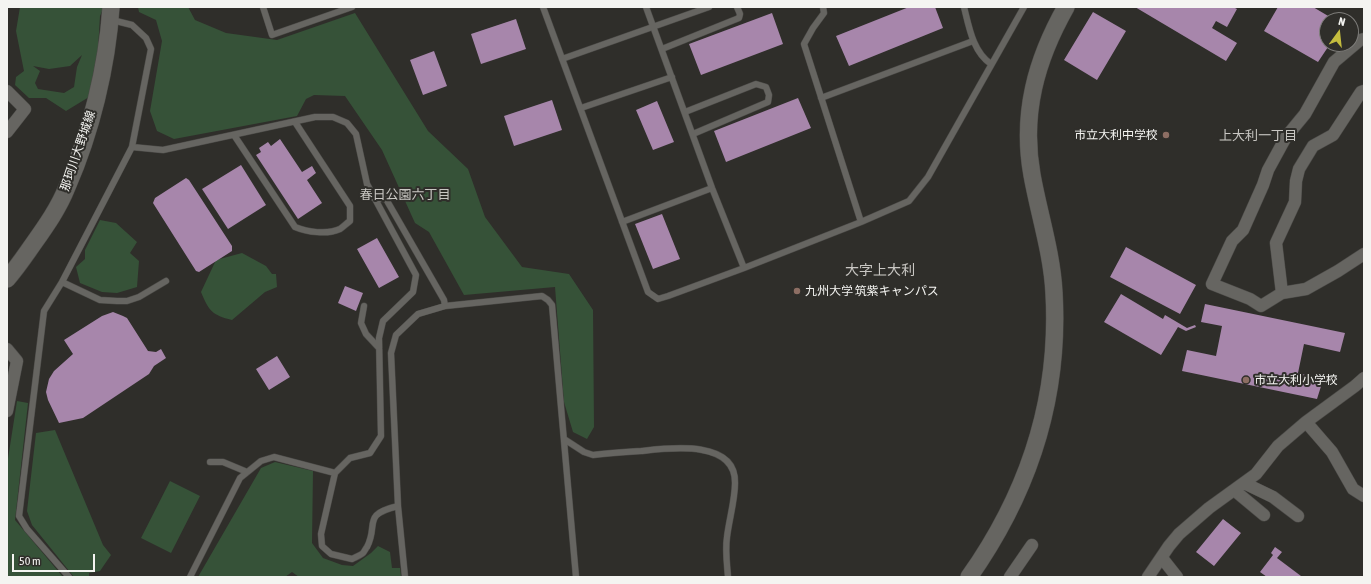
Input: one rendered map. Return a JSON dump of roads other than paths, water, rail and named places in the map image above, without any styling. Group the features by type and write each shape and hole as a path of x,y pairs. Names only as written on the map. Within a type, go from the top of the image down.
{"street":[{"path":"969,577 998,534 1022,485 1035,450 1046,410 1054,340 1054,293 1046,235 1032,174 1028,135 1032,93 1041,59 1066,7"},
{"name":"那珂川大野城線","path":"7,279 46,226 67,188 84,142 99,88 111,14"},
{"path":"1364,39 1360,40 1334,62 1305,114 1286,137 1268,170 1243,230 1232,241 1212,284 1250,299 1261,306 1282,293 1306,289 1364,254"},
{"path":"7,91 24,109 7,132"},
{"path":"1282,293 1276,243 1296,202 1296,181 1299,169 1313,146 1333,135 1361,92 1364,91"},
{"path":"7,349 17,361 7,411"},
{"path":"1148,577 1179,534 1209,508 1256,474 1278,446 1306,422 1361,386"},
{"path":"1306,422 1332,452 1353,489 1363,491"},
{"path":"1239,486 1264,515"},
{"path":"1239,486 1273,497 1298,516"},
{"path":"1010,577 1032,545"},
{"path":"1162,558 1177,577"}],"lane":[{"path":"263,7 272,35 352,7"},
{"path":"543,7 648,292 658,299 744,268 861,222 909,201 928,177 1024,7"},
{"path":"646,7 712,188 744,268"},
{"path":"562,59 709,7"},
{"path":"662,50 739,18 740,14 737,7"},
{"path":"823,7 824,13 804,44 861,222"},
{"path":"964,7 973,41 984,60 991,64"},
{"path":"69,577 27,529 19,516 44,311 62,282 132,147 151,49 146,38 132,25 111,14"},
{"path":"821,98 973,41"},
{"path":"581,108 672,77"},
{"path":"685,112 756,84 766,87 769,95 768,102 692,134"},
{"path":"132,147 162,150 316,117 333,117 346,122 356,134 367,184 416,274 413,292 383,321 378,338 382,436 370,453 350,458 335,473 320,534 322,546 331,554 352,559 364,552 370,541 375,516 385,509 398,506"},
{"path":"234,134 295,227 305,232 327,232 340,229 350,221 350,206 295,122"},
{"path":"622,222 712,188"},
{"path":"374,198 386,198 444,300 444,306"},
{"path":"62,282 100,300 127,301 139,297 166,281"},
{"path":"405,577 398,506 391,353 396,335 418,314 444,306 542,296 552,305 576,577"},
{"path":"364,306 361,323 366,334 379,348"},
{"path":"564,439 584,452 593,455 676,448 704,450 722,457 733,471 735,483 726,539 728,577"},
{"path":"190,577 240,478 261,461 274,457 335,473"},
{"path":"210,462 223,462 247,472"}],"place":[{"name":"市立大利中学校","path":"1166,135"},
{"name":"九州大学 筑紫キャンパス","path":"797,291"},
{"name":"市立大利小学校","path":"1246,380"}],"district":[{"name":"上大利一丁目","path":"1258,136"},
{"name":"春日公園六丁目","path":"405,195"},
{"name":"大字上大利","path":"880,271"}]}
